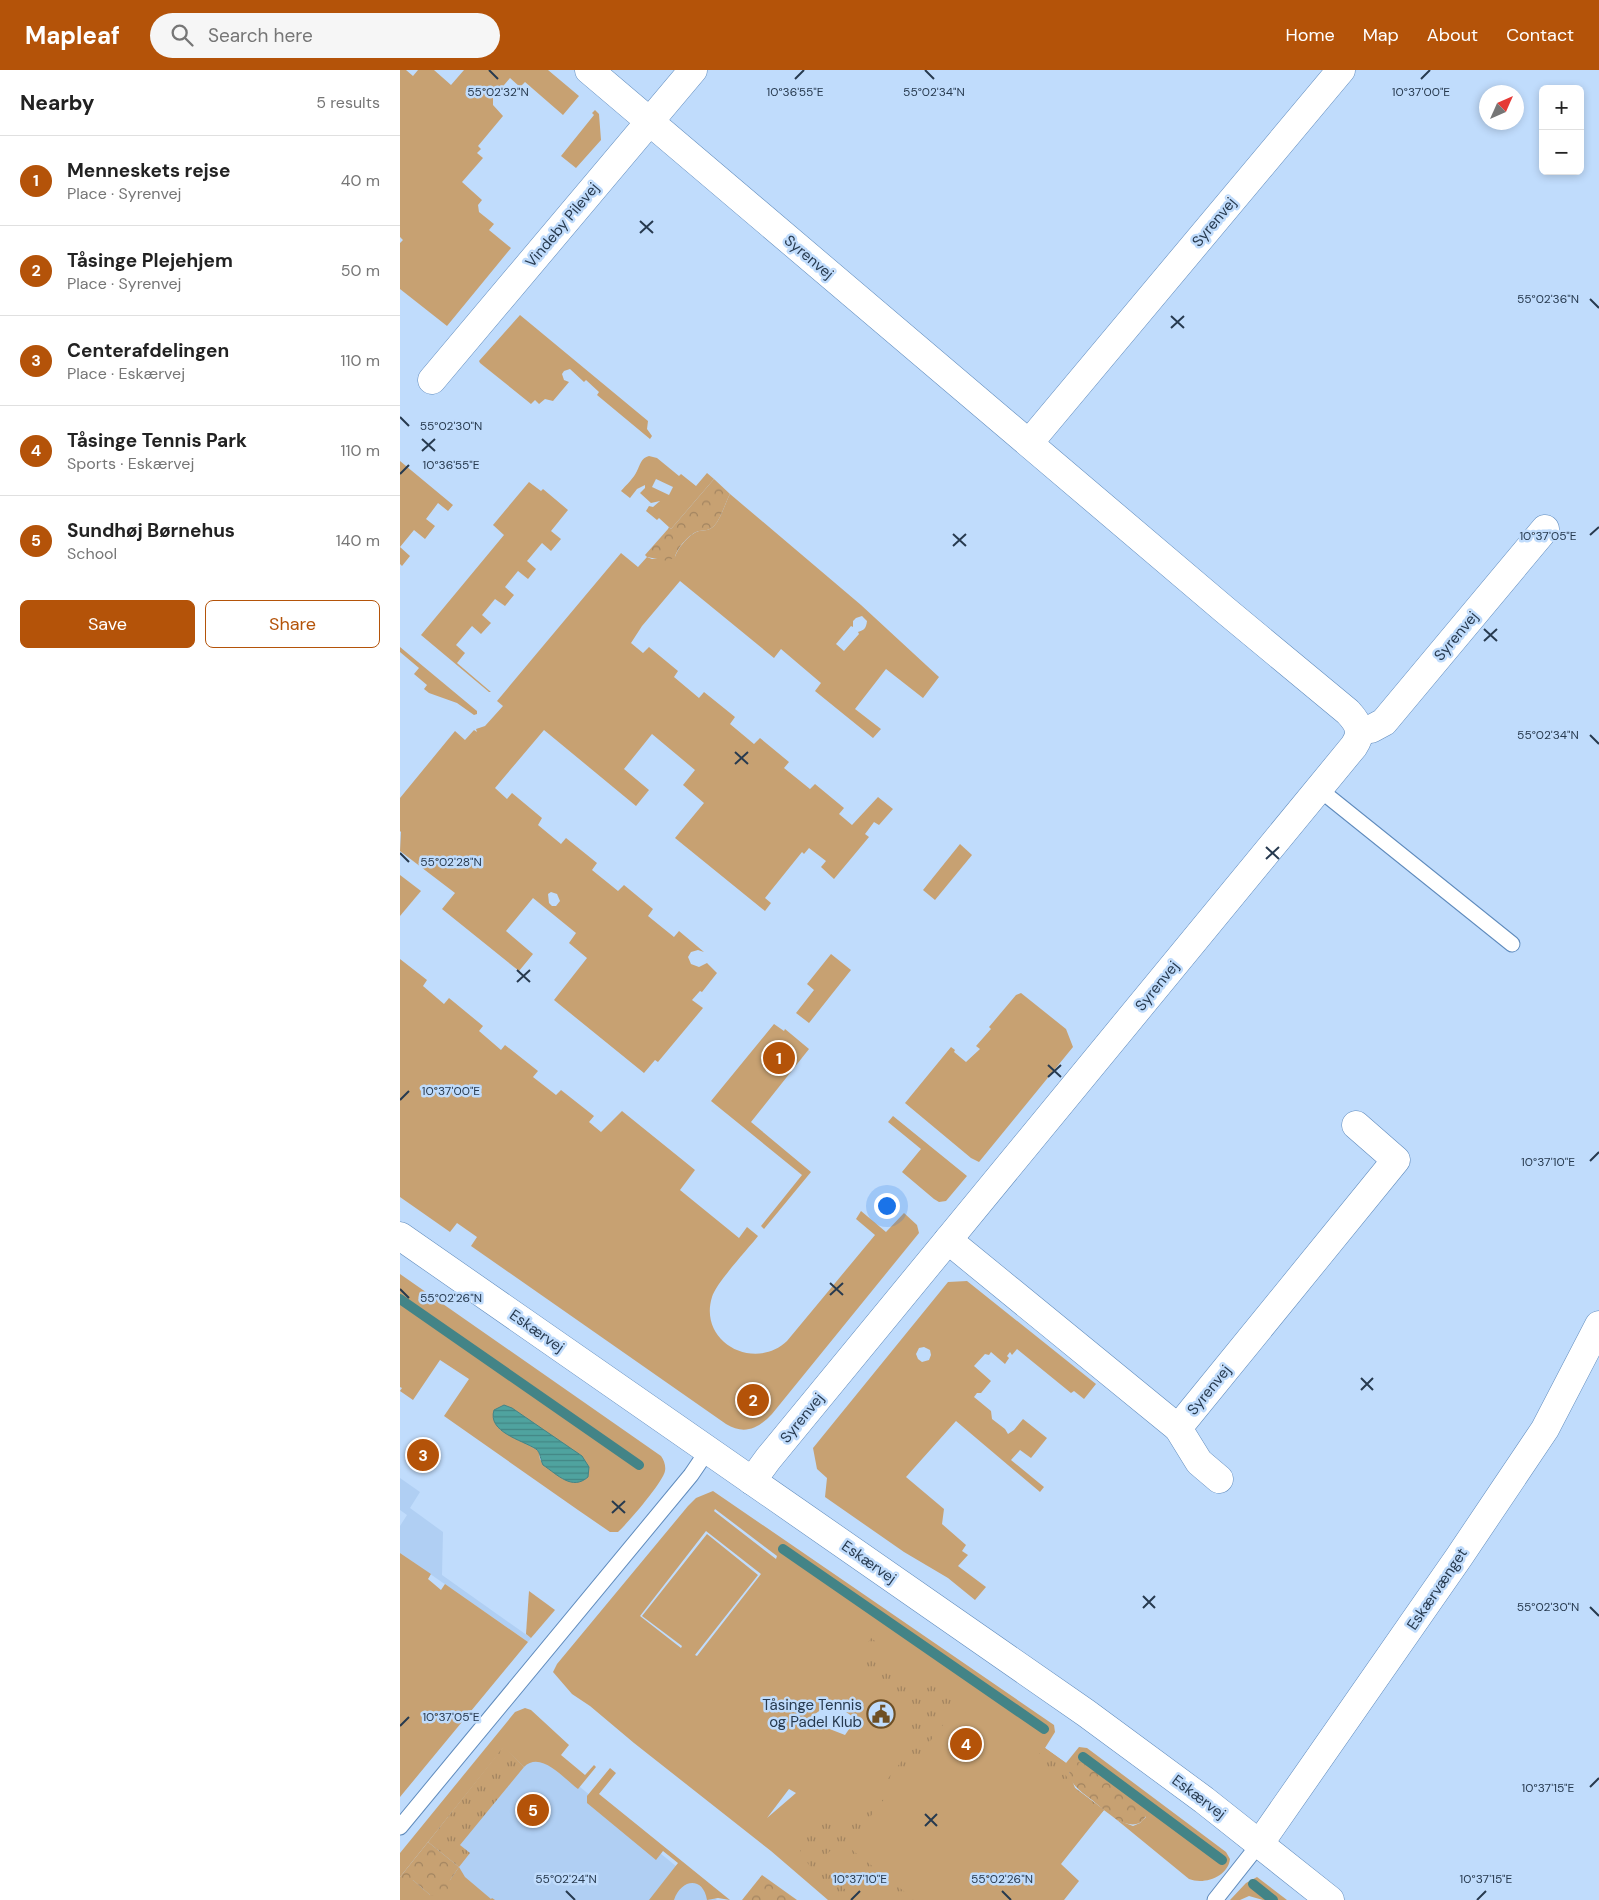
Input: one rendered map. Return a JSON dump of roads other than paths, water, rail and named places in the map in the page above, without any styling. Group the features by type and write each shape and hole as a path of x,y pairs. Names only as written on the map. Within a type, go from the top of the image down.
{"street":[{"name":"Syrenvej","path":"589,70 1348,712 1360,729 1359,738 1354,746 774,1451 752,1481"},
{"name":"Vindeby Pilevej","path":"432,380 693,70"},
{"name":"Syrenvej","path":"1029,443 1341,70"},
{"name":"Syrenvej","path":"1360,729 1371,729 1384,722 1545,530"},
{"name":"Syrenvej","path":"1178,1428 1396,1160 1356,1125"},
{"name":"Eskærvej","path":"400,1236 1086,1713 1260,1843 1330,1900"},
{"name":"Syrenvej","path":"948,1240 1178,1428 1199,1462 1219,1479"},
{"name":"Eskærvænget","path":"1260,1843 1454,1564 1545,1429 1599,1325"}],"lane":[{"path":"1319,789 1512,944"},
{"path":"400,1826 691,1475 708,1450"},
{"path":"1215,1900 1260,1843"}],"waterway":[{"path":"400,1299 639,1465"},
{"path":"783,1549 1044,1729"},
{"path":"1083,1757 1222,1860"},
{"path":"1253,1884 1273,1900"}],"place":[{"name":"Menneskets rejse","path":"779,1058"},
{"name":"Tåsinge Plejehjem","path":"753,1400"},
{"name":"Centerafdelingen","path":"423,1455"},
{"name":"Tåsinge Tennis og Padel Klub","path":"881,1714"},
{"name":"Tåsinge Tennis Park","path":"966,1744"},
{"name":"Sundhøj Børnehus","path":"533,1810"}]}
